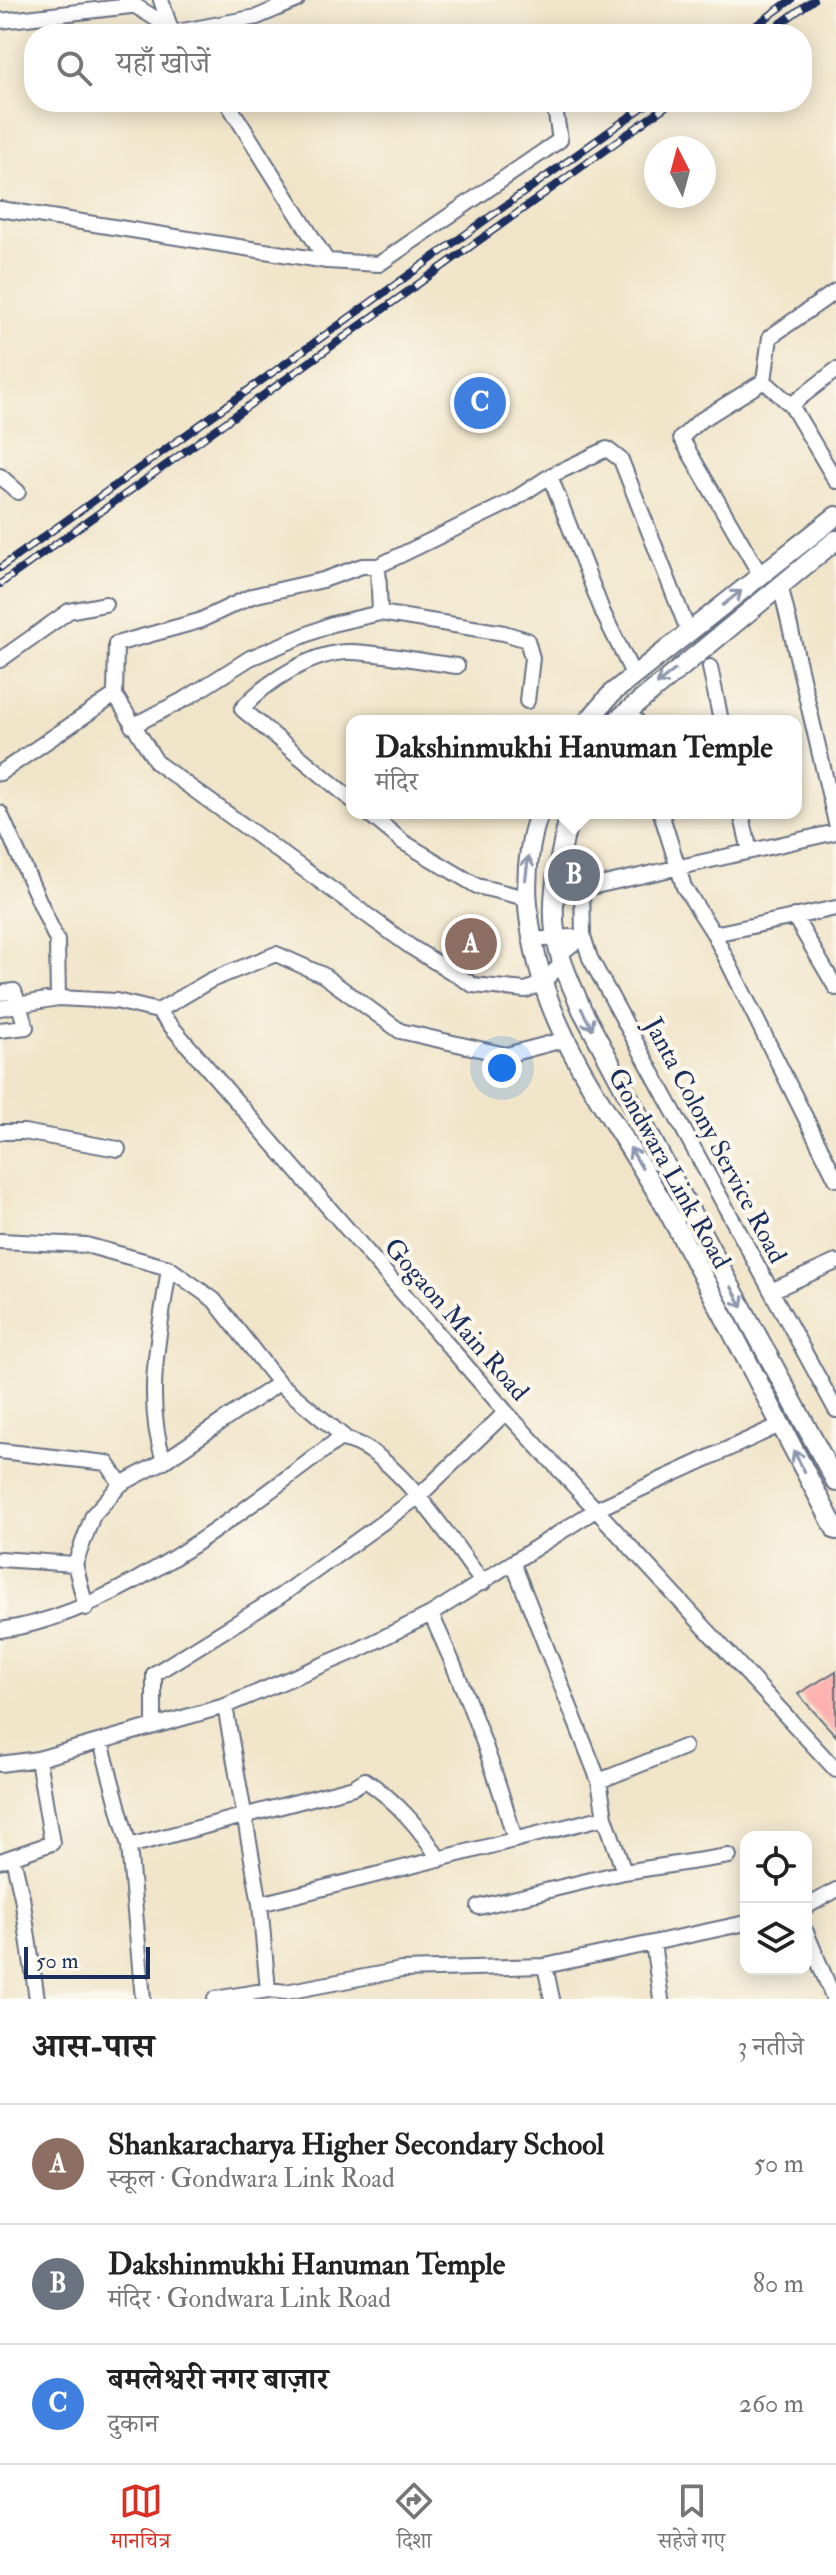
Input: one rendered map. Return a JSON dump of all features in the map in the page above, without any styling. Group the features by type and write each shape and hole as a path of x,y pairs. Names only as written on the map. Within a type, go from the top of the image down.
{"street":[{"path":"161,0 169,24"},
{"path":"257,17 258,0"},
{"path":"214,24 257,17 297,0"},
{"path":"0,21 129,3 160,24"},
{"path":"233,112 327,261"},
{"path":"0,209 327,261 379,264 560,140 556,112"},
{"path":"764,381 770,337 836,291"},
{"path":"791,405 836,370"},
{"path":"764,381 791,405 836,481"},
{"path":"761,576 681,438 698,422 764,381"},
{"path":"558,946 559,966 543,983 526,990 473,985 411,947 157,763 115,695 116,644 199,621 252,596 323,580 362,566 378,566 510,502 550,476 607,449 621,460 689,633"},
{"path":"0,476 18,492"},
{"path":"550,476 603,613 634,676"},
{"path":"593,715 612,693 836,516"},
{"path":"623,715 836,540"},
{"path":"378,566 380,613"},
{"path":"780,584 836,823"},
{"path":"0,660 69,611 105,604"},
{"path":"132,726 187,698 250,658 332,624 380,613 504,633 527,640 532,658 527,701"},
{"path":"346,795 242,709 255,693 292,668 347,651 457,666"},
{"path":"710,667 720,715"},
{"path":"0,773 115,695"},
{"path":"820,757 836,753"},
{"path":"0,813 57,941 58,998"},
{"path":"375,819 403,842 477,886 526,898"},
{"name":"Gondwara Link Road","path":"537,819 531,839 526,898 543,983 567,1039 666,1208 836,1530"},
{"name":"Gondwara Link Road","path":"569,819 558,867 554,907 558,946 582,1010 836,1482"},
{"path":"663,819 675,867 714,934 836,1179"},
{"path":"742,819 750,851"},
{"path":"532,940 558,946 583,936 582,889 836,832"},
{"path":"714,934 836,908"},
{"path":"794,916 836,988"},
{"name":"Janta Colony Service Road","path":"583,936 590,958 771,1291 830,1385 836,1410"},
{"path":"0,1008 58,998 116,1001 158,1011 211,980 276,954 323,975 400,1031 506,1055 567,1039"},
{"path":"0,993 14,991 26,1027 0,1030"},
{"name":"Gogaon Main Road","path":"158,1011 506,1412 836,1770"},
{"path":"0,1132 24,1132 118,1149"},
{"path":"0,1241 86,1245 169,1268 214,1300 279,1383 343,1436 342,1439 353,1440 376,1455 418,1497 483,1583"},
{"path":"771,1291 836,1262"},
{"path":"164,1461 158,1442 152,1386 169,1268"},
{"path":"86,1608 75,1564 93,1515 121,1484 164,1461 279,1383"},
{"path":"154,1724 154,1674 280,1596 418,1497 506,1412"},
{"path":"0,1764 38,1759 225,1706 358,1650 431,1614 597,1509 780,1425"},
{"path":"0,1630 34,1626 86,1608 214,1531 343,1436"},
{"path":"0,1451 107,1463 121,1484"},
{"path":"0,1559 75,1564"},
{"path":"513,1563 599,1781 605,1817 624,1872"},
{"path":"431,1614 466,1691 496,1772 515,1840"},
{"path":"225,1706 242,1816 260,1904 268,1990"},
{"path":"101,1742 129,1846 143,1999"},
{"path":"599,1781 684,1747"},
{"path":"37,1999 22,1897 6,1860 52,1843 38,1759"},
{"path":"129,1846 174,1837 354,1787 365,1780 379,1789 428,1840 439,1860"},
{"path":"260,1904 605,1817"},
{"path":"479,1907 624,1872 729,1856"},
{"path":"812,1904 836,1890"},
{"path":"215,1999 268,1990 286,1992 401,1970 545,1966 740,1924"},
{"path":"653,1943 661,1999"},
{"path":"812,1946 834,1999"},
{"path":"545,1966 552,1999"}],"building":[{"path":"592,862 594,876 579,879 569,887 571,865"},
{"path":"836,1671 836,1736 798,1694"}],"railway":[{"path":"758,24 791,0"},
{"path":"780,24 813,0"},
{"path":"0,568 636,112"},
{"path":"0,584 658,112"}],"place":[{"name":"बमलेश्वरी नगर बाज़ार","path":"480,403"},
{"name":"Dakshinmukhi Hanuman Temple","path":"574,875"},
{"name":"Shankaracharya Higher Secondary School","path":"471,944"}]}
